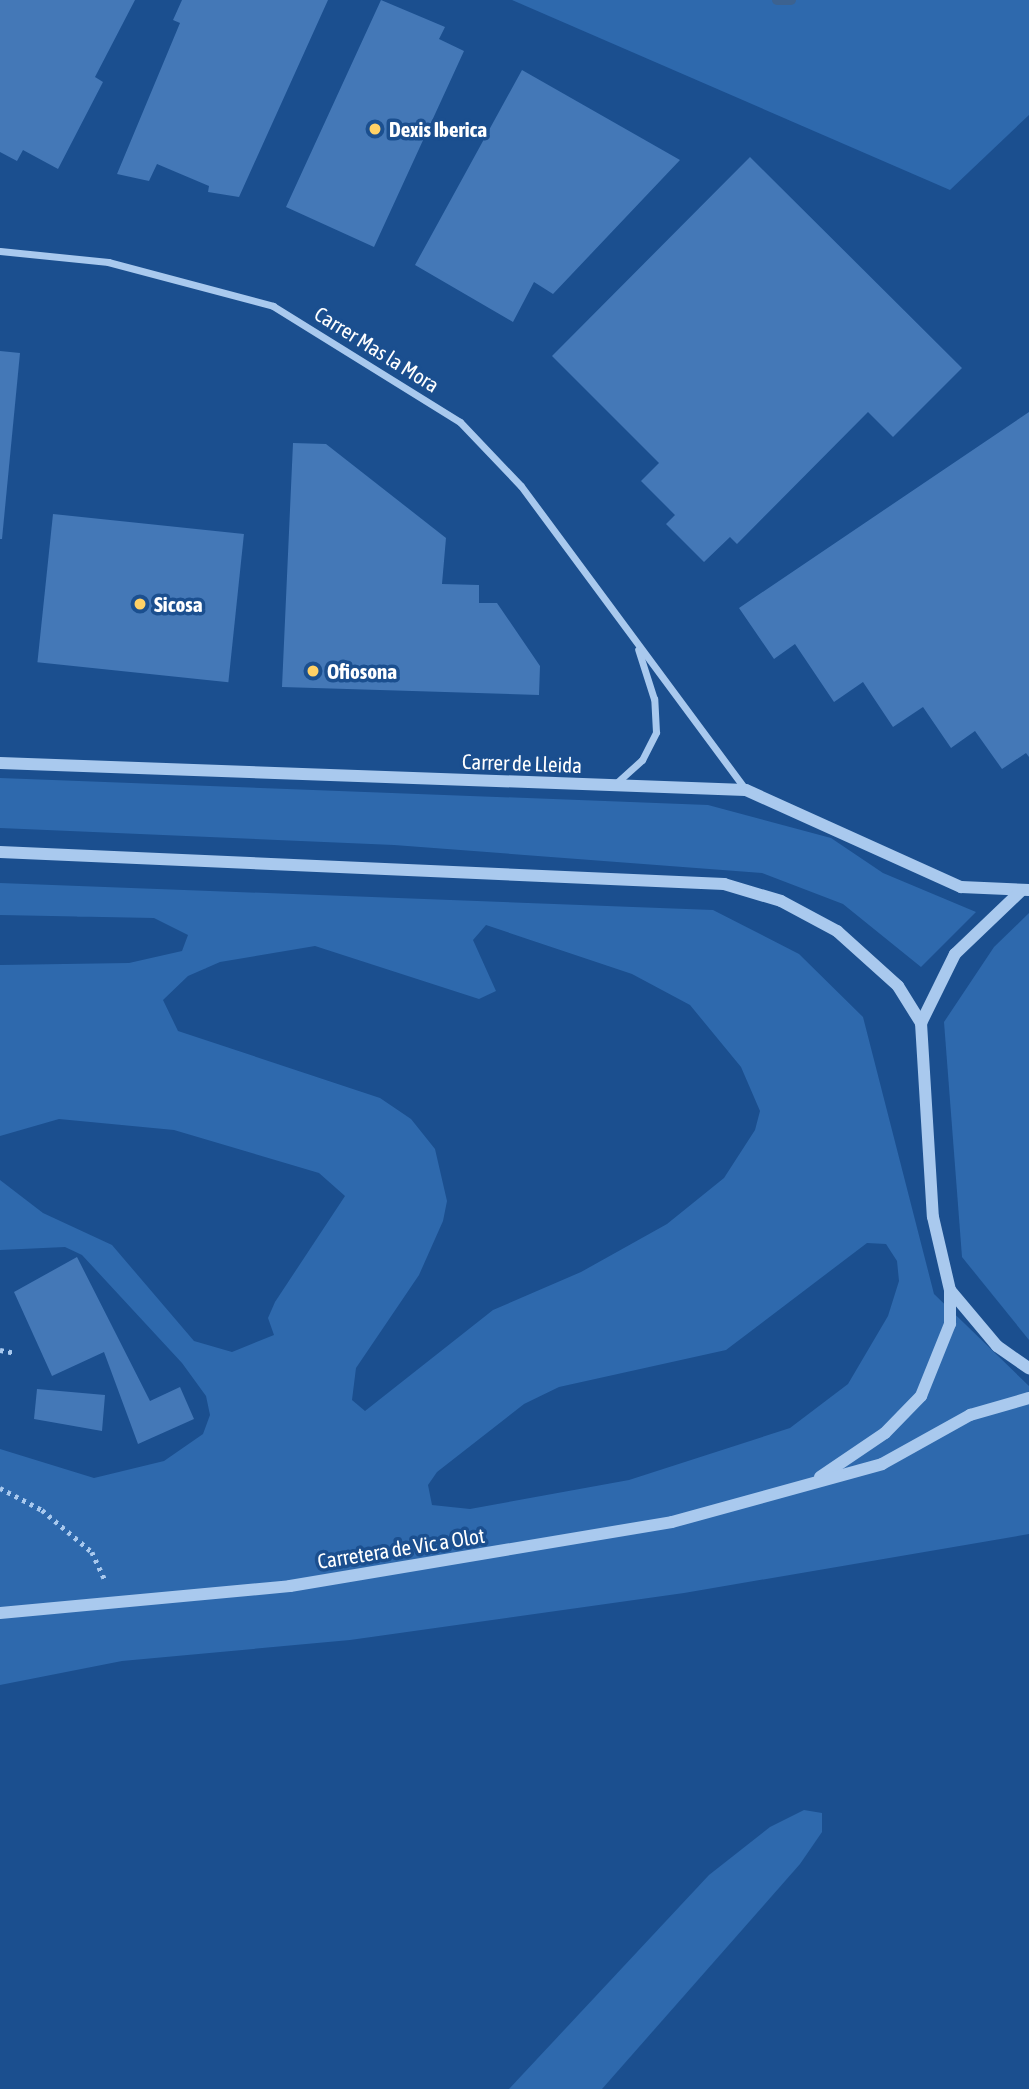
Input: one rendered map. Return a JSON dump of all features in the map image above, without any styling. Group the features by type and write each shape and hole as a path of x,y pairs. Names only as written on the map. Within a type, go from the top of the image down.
{"street":[{"name":"Carrer Mas la Mora","path":"0,251 108,262 273,306 396,377 460,422 521,486 746,790"},
{"name":"Carrer Mas la Mora","path":"612,786 642,760 656,732 654,699 636,641"},
{"name":"Carrer de Lleida","path":"0,764 746,790 961,887 1026,890"},
{"path":"0,852 724,884 781,901 837,931 898,986 921,1023 933,1217 950,1290 997,1346 1029,1368"},
{"path":"921,1023 955,954 1026,890"},
{"name":"Carretera de Vic a Olot","path":"803,1487 885,1433 920,1396 950,1324 950,1290"},
{"name":"Carretera de Vic a Olot","path":"0,1613 114,1599 289,1586 672,1522 882,1464 970,1415 1029,1398"}],"path":[{"path":"0,1350 16,1353"},
{"path":"0,1488 42,1510 92,1552 114,1599"}],"shaded area":[{"path":"512,0 1029,0 1029,115 950,190"},
{"path":"0,778 708,805 831,838 883,873 976,912 921,967 843,904 762,873 394,845 0,828"},
{"path":"0,883 713,910 799,954 863,1017 934,1294 1029,1386 1029,1534 684,1593 350,1640 122,1661 0,1685 0,1449 94,1478 164,1461 203,1434 210,1415 206,1396 182,1363 82,1255 65,1247 0,1250 0,1180 43,1213 112,1245 194,1341 232,1352 274,1335 268,1318 275,1302 345,1196 319,1173 174,1130 59,1119 0,1136 0,965 129,963 182,951 188,935 154,918 0,915","holes":["486,925 632,974 690,1005 741,1067 760,1111 755,1130 724,1178 667,1224 581,1272 493,1310 365,1411 352,1400 356,1368 419,1275 443,1221 447,1201 435,1149 411,1119 380,1098 178,1031 163,1000 188,976 220,962 315,946 479,999 496,991 473,940","867,1243 886,1244 897,1261 899,1281 888,1316 848,1384 790,1428 629,1480 470,1509 432,1505 428,1485 437,1472 524,1404 559,1387 726,1350"]},
{"path":"1029,913 1029,1340 962,1257 944,1022 994,947"},
{"path":"804,1810 822,1813 822,1832 800,1864 602,2089 509,2089 709,1875 770,1827"}],"building":[{"path":"0,0 135,0 95,77 103,82 58,169 23,150 17,161 0,152"},
{"path":"182,0 328,0 239,197 208,192 209,186 157,164 149,181 117,174 180,23 173,20"},
{"name":"Dexis Iberica","path":"381,0 445,27 439,39 464,51 374,247 286,207"},
{"path":"522,70 680,160 553,294 534,282 513,322 415,265"},
{"path":"750,157 962,368 893,437 868,412 737,544 730,537 704,562 666,524 675,515 641,481 659,463 552,356"},
{"path":"0,351 20,353 2,539 0,539"},
{"path":"1029,412 1029,757 1026,753 1002,769 975,731 951,748 923,707 893,727 863,682 834,702 795,644 774,659 739,608"},
{"path":"293,443 326,444 446,538 442,584 479,585 479,603 497,603 540,666 539,695 282,687"},
{"name":"Sicosa","path":"53,514 244,534 228,682 37,662"},
{"path":"77,1257 150,1401 180,1387 194,1419 138,1444 104,1352 52,1376 14,1292"},
{"path":"37,1389 105,1395 102,1431 34,1419"}],"waterway":[{"path":"777,0 791,0"}],"place":[{"name":"Dexis Iberica","path":"375,129"},
{"name":"Sicosa","path":"140,604"},
{"name":"Ofiosona","path":"313,671"}]}
